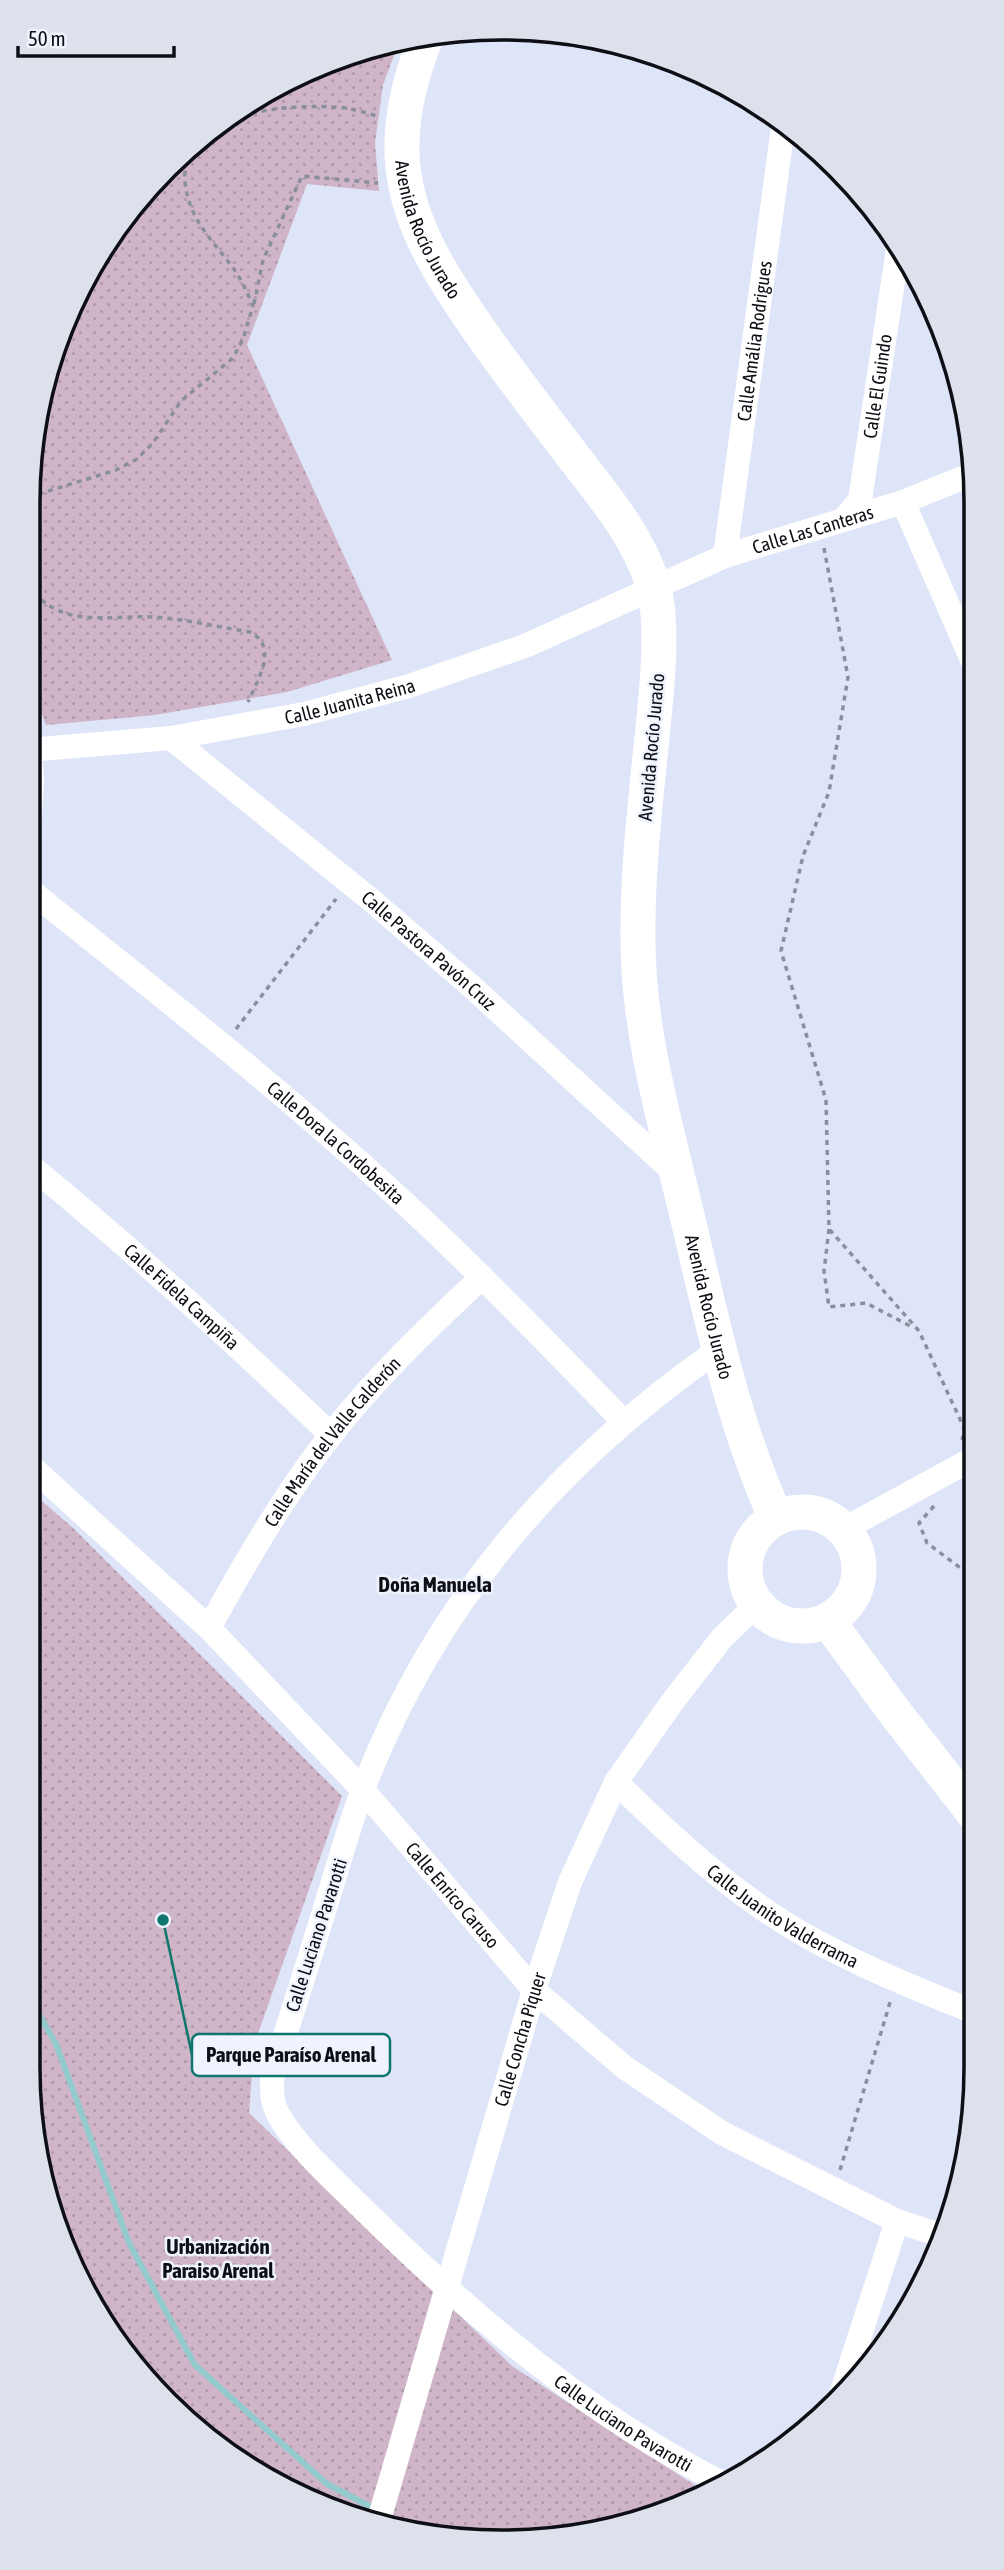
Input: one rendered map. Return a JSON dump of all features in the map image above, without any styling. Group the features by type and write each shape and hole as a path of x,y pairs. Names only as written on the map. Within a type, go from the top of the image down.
{"street":[{"name":"Avenida Rocío Jurado","path":"423,47 412,77 402,122 401,153 405,185 425,244 440,272 503,365 611,506 639,548 655,588 657,685 642,850 638,943 650,1053 726,1381 756,1475 776,1518"},
{"name":"Calle Amália Rodrigues","path":"725,556 782,135"},
{"name":"Calle El Guindo","path":"844,519 860,500 896,261"},
{"name":"Calle Las Canteras","path":"655,588 725,556 904,502 963,478"},
{"path":"904,502 964,641"},
{"name":"Calle Juanita Reina","path":"40,749 171,738 304,714 409,686 525,646 655,588"},
{"name":"Calle Pastora Pavón Cruz","path":"171,738 349,881 471,986 678,1176"},
{"name":"Calle Dora la Cordobesita","path":"40,899 225,1045 427,1224 623,1421"},
{"name":"Calle Fidela Campiña","path":"40,1174 232,1340 331,1435"},
{"name":"Calle María del Valle Calderón","path":"209,1628 265,1529 331,1435 377,1381 482,1277"},
{"name":"Calle Luciano Pavarotti","path":"714,2478 594,2404 530,2358 401,2246 313,2158 289,2130 273,2100 273,2073 363,1790 406,1695 444,1627 497,1552 557,1483 623,1421 718,1350"},
{"path":"844,1529 964,1463"},
{"name":"Calle Enrico Caruso","path":"40,1475 209,1628 363,1790 534,1990 624,2067 722,2133 833,2191 897,2221 933,2233"},
{"path":"799,1512 823,1516 844,1529 855,1546 860,1566 857,1586 848,1604 828,1621 813,1625 792,1625 772,1618 757,1604 748,1586 745,1567 749,1547 760,1531 776,1518 799,1512"},
{"name":"Calle Concha Piquer","path":"380,2513 534,1990 570,1882 616,1782 722,1638 757,1604"},
{"path":"828,1621 964,1801"},
{"name":"Calle Juanito Valderrama","path":"616,1782 679,1844 748,1898 823,1945 897,1981 964,2008"},
{"path":"848,2374 897,2221"}],"path":[{"path":"251,114 271,109 346,108 402,122"},
{"path":"187,165 185,177 189,201 203,227 236,272 253,306"},
{"path":"40,493 116,470 136,459 153,443 181,401 233,358 243,339 263,260 302,176 405,185"},
{"path":"844,519 823,544 848,677 829,792 803,856 781,951 826,1100 829,1229 824,1271 829,1307 866,1303 919,1331"},
{"path":"40,598 48,606 82,618 155,617 250,632 258,636 265,645 266,656 238,726"},
{"path":"225,1045 349,881"},
{"path":"829,1229 919,1331 964,1428"},
{"path":"952,1470 964,1433"},
{"path":"935,1505 919,1523 927,1543 964,1571"},
{"path":"833,2191 897,1981"}],"shaded area":[{"path":"395,53 383,85 375,143 379,191 307,184 247,345 392,660 287,692 155,715 46,725 40,709 40,502 44,442 56,382 65,354 75,325 102,271 136,221 175,175 245,118 325,75"},
{"path":"40,1499 73,1528 342,1796 254,2045 249,2113 512,2366 696,2486 679,2495 622,2514 532,2529 442,2526 382,2514 325,2495 245,2452 175,2395 118,2325 88,2272 65,2216 49,2158 41,2098"}],"waterway":[{"path":"40,2016 56,2044 129,2243 195,2365 327,2484 375,2509"}],"place":[{"name":"Parque Paraíso Arenal","path":"163,1920"}],"district":[{"name":"Doña Manuela","path":"435,1585"},
{"name":"Urbanización Paraiso Arenal","path":"218,2259"}]}
